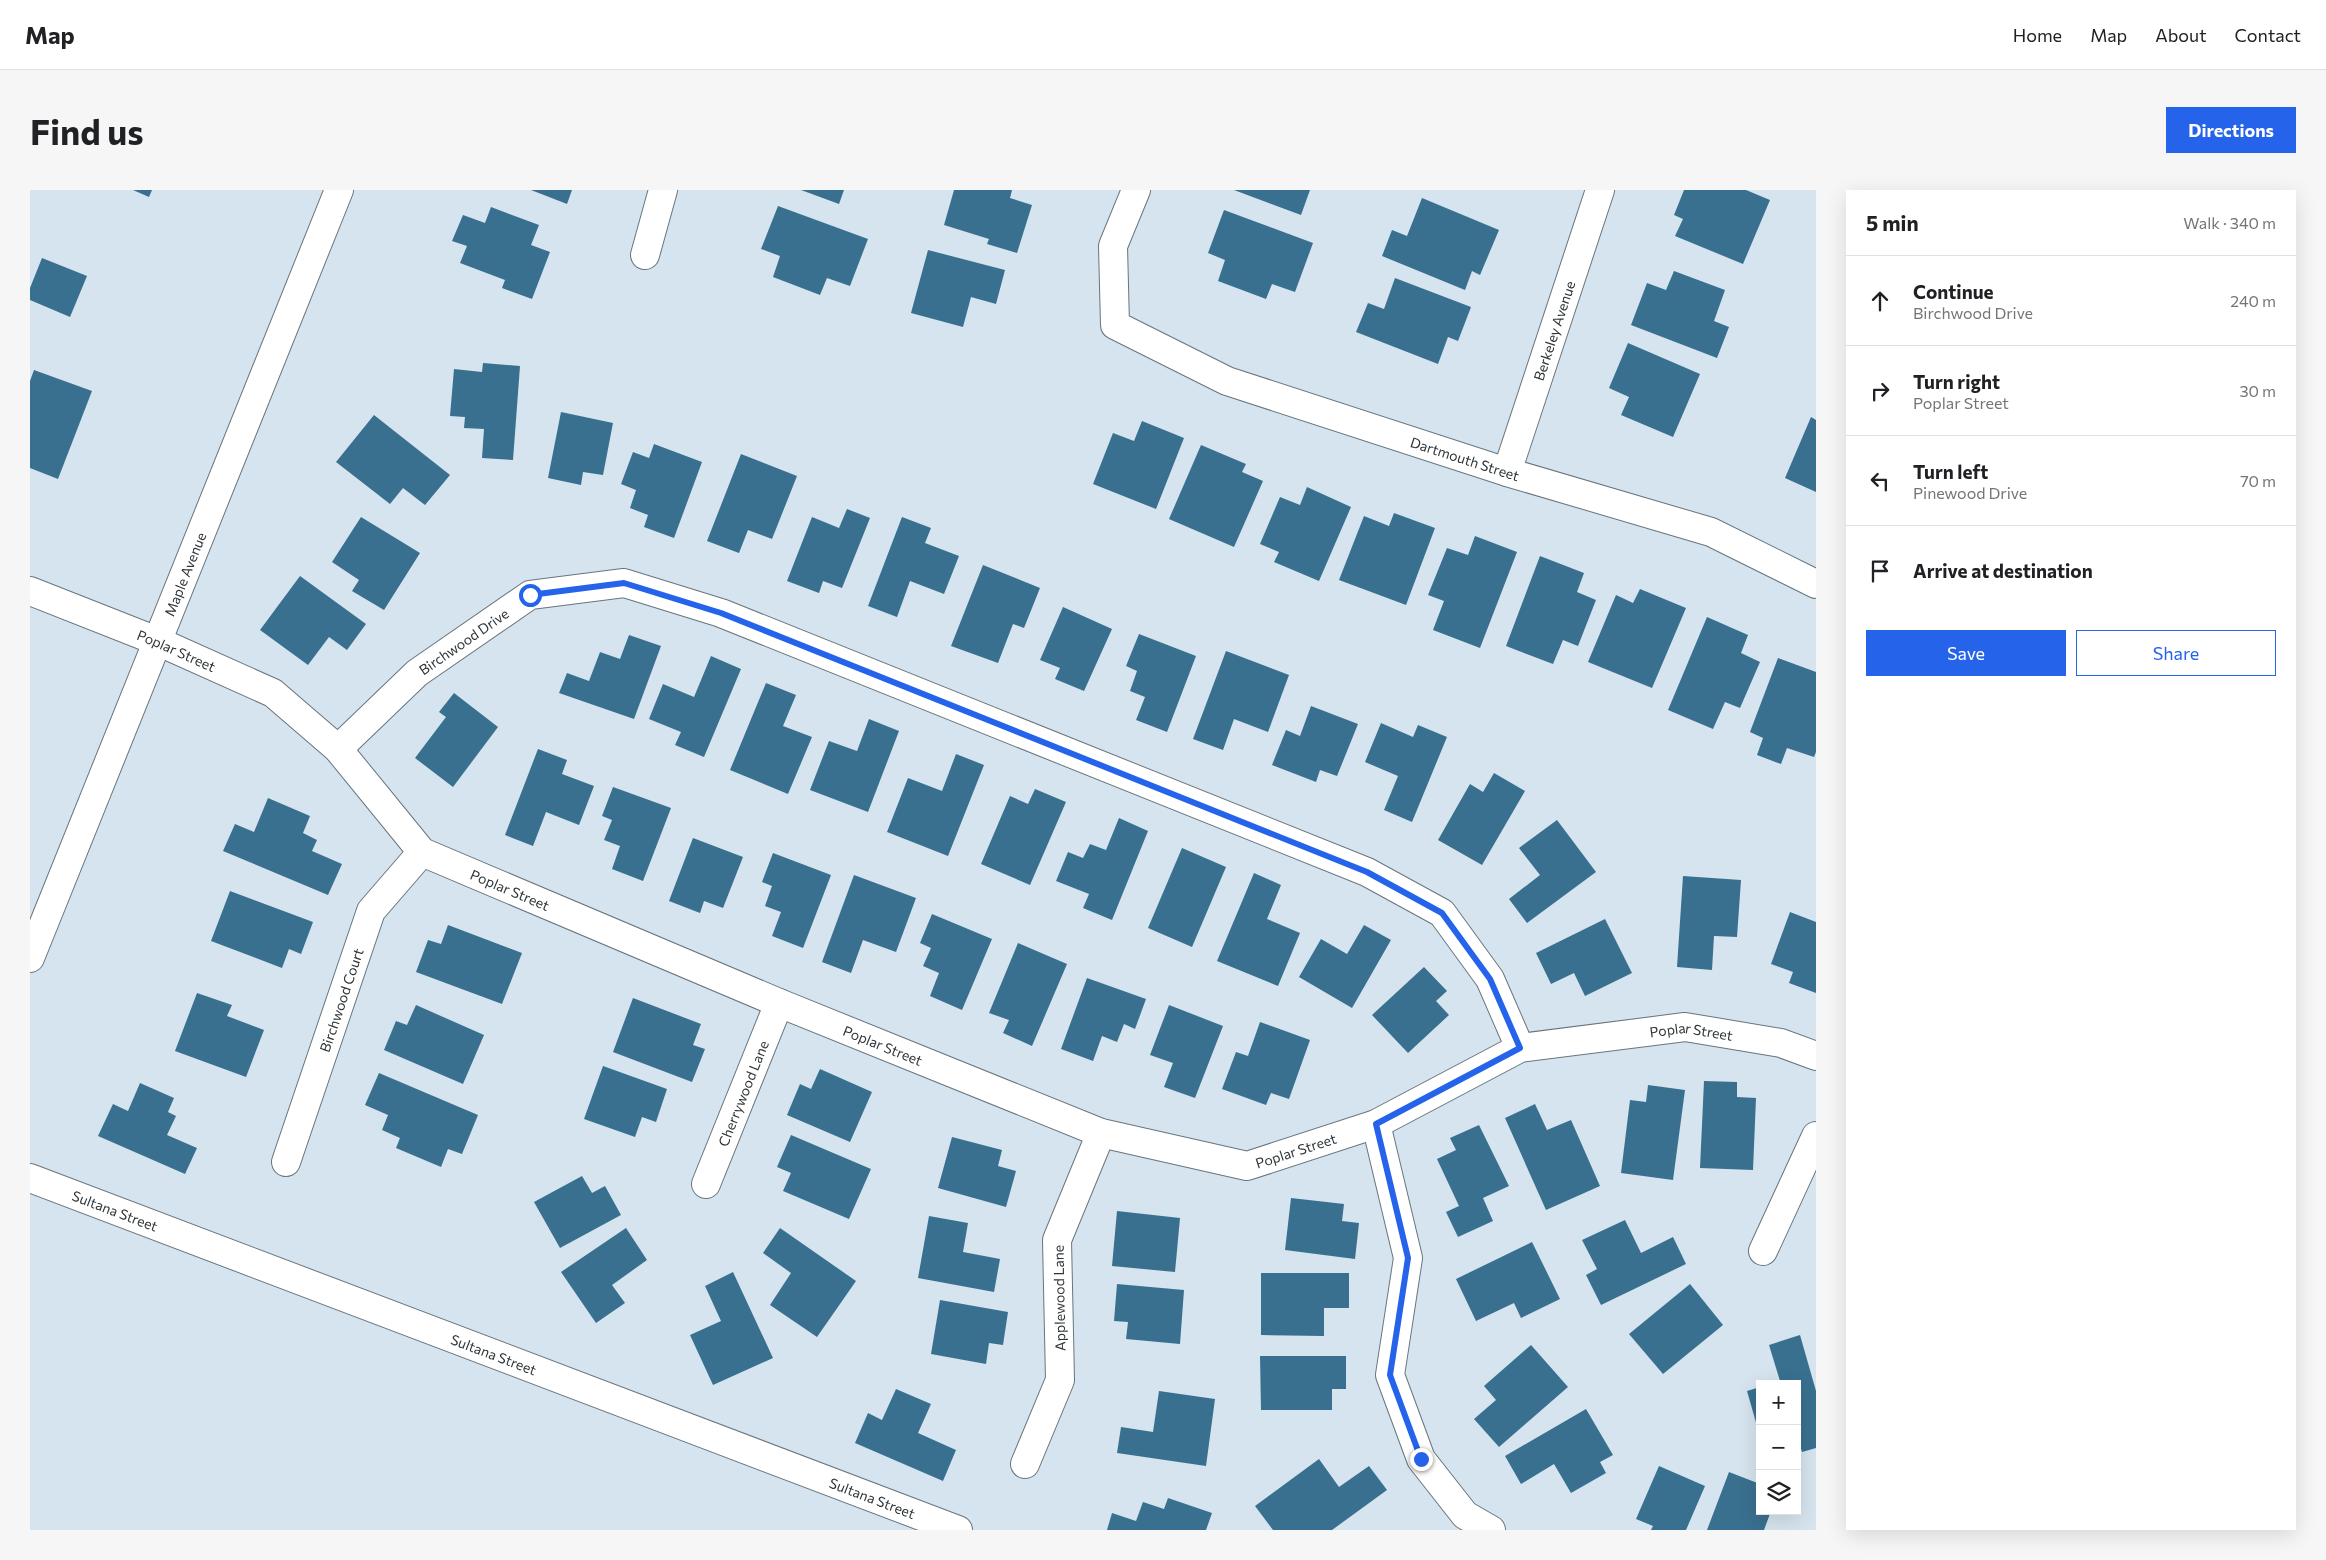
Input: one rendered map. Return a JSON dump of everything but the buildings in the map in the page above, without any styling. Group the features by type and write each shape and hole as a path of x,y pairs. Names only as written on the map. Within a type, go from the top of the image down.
{"street":[{"name":"Maple Avenue","path":"30,958 339,190"},
{"path":"645,255 663,190"},
{"name":"Dartmouth Street","path":"1136,190 1113,246 1116,325 1227,381 1507,472 1711,532 1816,584"},
{"name":"Berkeley Avenue","path":"1507,472 1600,190"},
{"name":"Birchwood Drive","path":"338,749 417,673 530,595 624,583 721,613 1367,872 1442,913 1490,979 1520,1048"},
{"name":"Poplar Street","path":"30,591 157,641 273,693 338,749 422,852 779,1003 1101,1134 1247,1166 1376,1124 1520,1048 1685,1028 1781,1043 1816,1056"},
{"name":"Birchwood Court","path":"286,1162 371,911 422,852"},
{"name":"Cherrywood Lane","path":"706,1184 779,1003"},
{"path":"1376,1124 1408,1258 1390,1375 1421,1459 1466,1515 1491,1530"},
{"name":"Applewood Lane","path":"1025,1464 1060,1380 1057,1240 1101,1134"},
{"path":"1763,1251 1816,1136"},
{"name":"Sultana Street","path":"30,1178 958,1530"}],"route":[{"path":"530,595 624,583 721,613 1367,872 1442,913 1490,979 1520,1048 1376,1124 1408,1258 1390,1375 1421,1459"}]}
